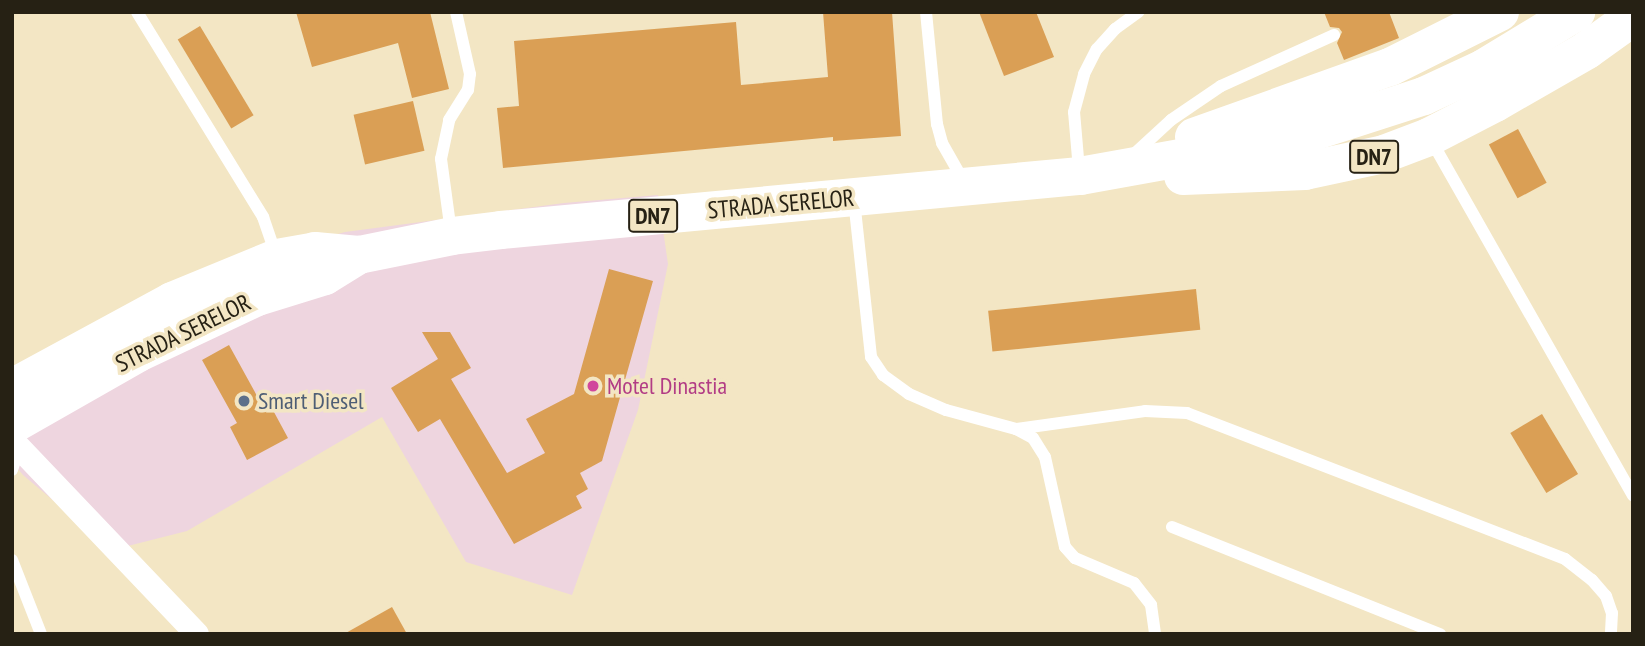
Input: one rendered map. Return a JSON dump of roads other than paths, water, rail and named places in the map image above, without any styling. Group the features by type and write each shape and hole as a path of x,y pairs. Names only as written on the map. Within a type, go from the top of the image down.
{"highway":[{"name":"DN7","path":"1080,176 1390,67 1500,12"},
{"name":"DN7","path":"1080,176 1297,138 1367,117 1484,68 1576,12"},
{"name":"DN7","path":"1080,176 1257,176 1305,171 1384,154 1429,137 1587,50 1633,17"},
{"name":"STRADA SERELOR","path":"12,387 172,301 277,258 315,251 359,255 452,236 1080,176"},
{"name":"STRADA SERELOR","path":"14,446 138,353 257,297 325,276 359,255"}],"street":[{"path":"14,446 197,634"}],"lane":[{"path":"137,12 263,216 277,258"},
{"path":"452,236 441,159 449,120 468,90 470,74 456,12"},
{"path":"926,12 937,124 942,143 967,187"},
{"path":"1080,176 1074,113 1083,74 1097,49 1115,29 1138,12"},
{"path":"1128,159 1171,120 1221,86 1334,35"},
{"path":"1429,137 1633,496"},
{"path":"854,197 871,356 883,375 909,394 946,410 1016,429 1033,439 1045,457 1065,547 1075,558 1134,583 1144,592 1151,606 1156,634"},
{"path":"1016,429 1145,411 1186,413 1565,559 1592,580 1606,596 1612,613 1611,634"},
{"path":"1172,527 1440,634"},
{"path":"12,560 41,634"}],"place":[{"name":"Motel Dinastia","path":"593,386"},
{"name":"Smart Diesel","path":"244,401"}]}
